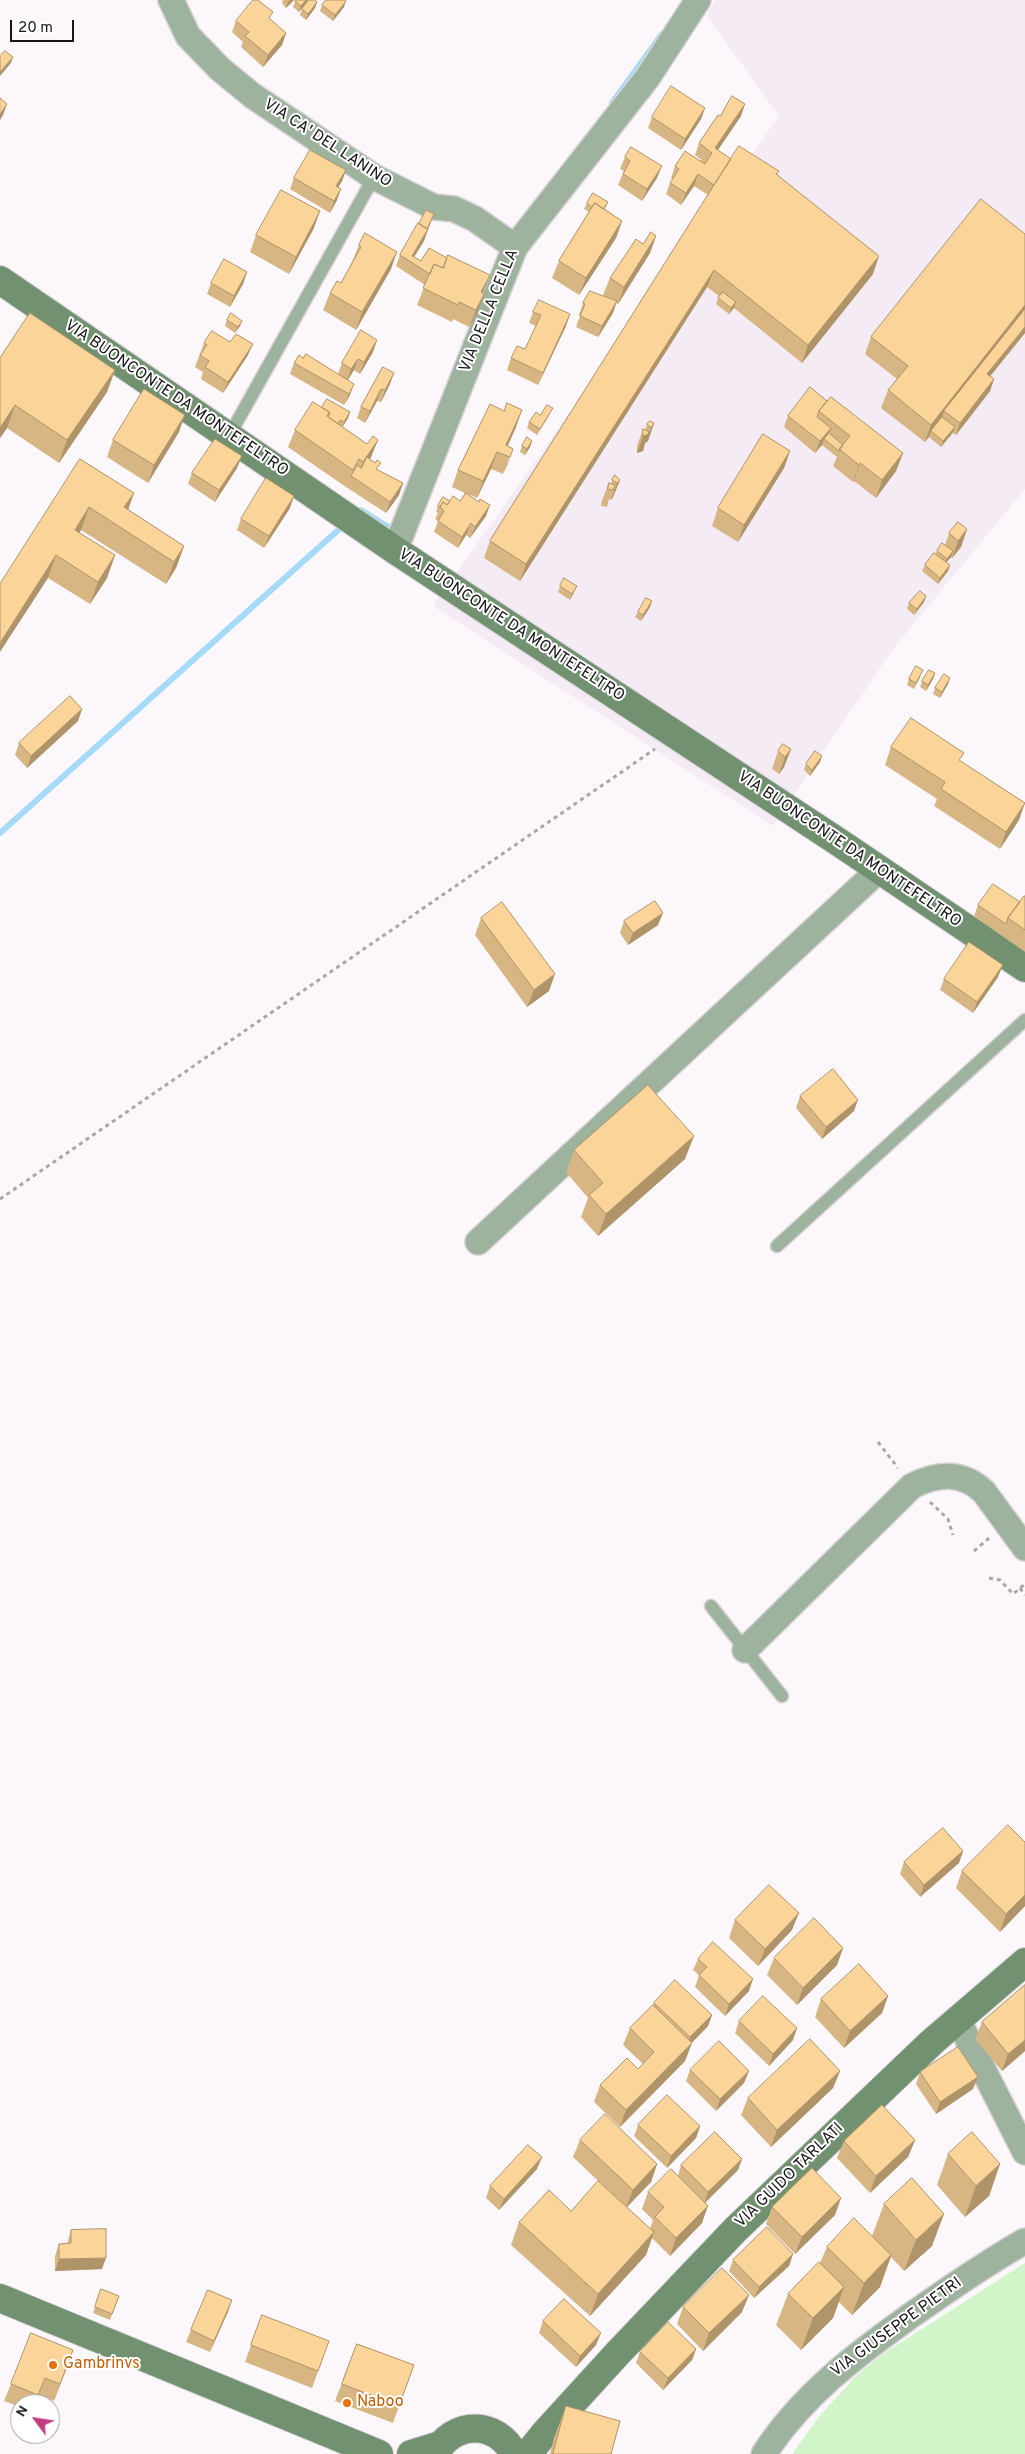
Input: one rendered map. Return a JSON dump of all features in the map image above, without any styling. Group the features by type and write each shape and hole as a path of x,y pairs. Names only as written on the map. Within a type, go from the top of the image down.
{"main road":[{"name":"VIA BUONCONTE DA MONTEFELTRO","path":"0,280 395,550 880,869 1025,968"},
{"name":"VIA GUIDO TARLATI","path":"528,2454 570,2405 736,2229 860,2108 1025,1962"},
{"path":"0,2298 382,2454"},
{"name":"VIA GUIDO TARLATI","path":"506,2444 570,2405"},
{"path":"411,2454 438,2450 449,2436 460,2430 473,2427 486,2429 506,2444"}],"street":[{"name":"VIA CA' DEL LANINO","path":"171,0 188,36 220,69 253,96 374,177 434,207 454,209 475,219 491,228 514,247"},
{"name":"VIA DELLA CELLA","path":"395,550 514,247 648,77 698,0"},
{"path":"478,1242 880,869"},
{"path":"745,1650 912,1486 923,1480 936,1476 951,1475 976,1485 987,1496 1025,1548"},
{"path":"958,2020 1025,2152"},
{"name":"VIA GIUSEPPE PIETRI","path":"764,2454 789,2421 834,2373 961,2281 1025,2241"}],"lane":[{"path":"230,436 374,177"},
{"path":"777,1246 1025,1020"},
{"path":"711,1606 782,1696"}],"path":[{"path":"0,1199 676,735"},
{"path":"989,1578 1000,1580 1013,1594 1025,1584"},
{"path":"1020,1588 1025,1595"}],"shaded area":[{"path":"715,0 1025,0 1025,489 893,649 773,826 433,606 779,116 707,16"}],"green space":[{"path":"1025,2263 1025,2454 792,2454 818,2418 855,2377 883,2354"}],"building":[{"path":"253,0 258,0 273,12 269,18 286,33 268,55 245,36 249,32 236,21"},
{"path":"296,0 306,0 301,6"},
{"path":"309,0 317,2 308,14 302,9"},
{"path":"326,0 346,1 335,15 322,5"},
{"path":"5,51 13,57 0,72 0,56"},
{"path":"671,86 705,108 685,139 652,117"},
{"path":"732,96 745,104 715,148 731,159 714,185 698,174 686,193 670,183 679,169 675,166 685,151 705,164 712,153 699,143 718,115 720,116"},
{"path":"0,98 7,104 0,114"},
{"path":"739,146 779,171 776,174 879,256 808,345 714,270 526,564 490,541"},
{"path":"631,147 662,166 647,189 623,174 630,161 625,157"},
{"path":"310,150 346,170 336,186 341,189 334,201 294,178"},
{"path":"281,190 320,211 296,257 256,235"},
{"path":"593,193 608,202 603,209 595,203 592,207 587,203"},
{"path":"981,199 1025,234 1025,305 931,425 888,390 908,366 871,337"},
{"path":"595,203 622,221 586,278 559,261"},
{"path":"426,210 434,214 427,229 419,224"},
{"path":"418,223 428,229 412,256 421,261 429,248 447,258 443,268 434,264 430,274 400,255"},
{"path":"651,232 656,236 624,287 610,278 636,239 643,244"},
{"path":"365,233 397,252 362,312 330,293 337,281 341,283 361,247 359,245"},
{"path":"448,255 490,275 481,292 484,294 476,310 459,302 458,305 423,288 434,264 443,268"},
{"path":"224,259 247,272 234,296 211,283"},
{"path":"590,291 617,301 602,326 580,316 585,304 583,303"},
{"path":"723,292 736,302 731,308 718,298"},
{"path":"539,300 570,314 543,373 511,358 517,346 525,349 541,315 533,312"},
{"path":"1025,309 1025,327 987,374 994,379 960,423 944,411"},
{"path":"30,313 115,370 67,440 15,405 0,428 0,358"},
{"path":"231,313 242,321 238,327 227,320"},
{"path":"361,330 377,340 364,362 358,359 351,369 342,363"},
{"path":"212,331 230,342 236,334 253,344 228,382 205,367 209,361 200,355 207,345 204,343"},
{"path":"306,354 354,384 349,394 294,363 299,355 303,358"},
{"path":"383,367 394,373 385,390 381,389 370,411 361,407"},
{"path":"810,387 827,401 817,417 831,428 820,441 788,416"},
{"path":"144,389 185,415 154,465 113,440"},
{"path":"831,397 903,453 882,480 839,449 850,436 819,411"},
{"path":"327,399 350,412 344,422 340,420 338,424 328,417 330,413 322,407"},
{"path":"313,402 329,412 327,416 367,444 373,436 378,440 363,462 359,459 353,470 295,430"},
{"path":"507,403 522,410 506,445 513,449 510,457 497,452 483,481 458,470 490,404 504,411"},
{"path":"547,405 553,408 540,429 529,422 536,412 540,415"},
{"path":"942,417 955,427 943,441 931,431"},
{"path":"650,421 654,423 651,428 647,424"},
{"path":"643,429 648,431 649,434 643,436"},
{"path":"829,433 843,445 839,451 824,439"},
{"path":"763,434 790,451 744,525 718,508"},
{"path":"527,437 532,441 527,449 522,446"},
{"path":"215,439 242,456 219,490 192,473"},
{"path":"367,457 375,463 377,460 381,463 376,469 403,483 390,502 351,476 357,465 361,468"},
{"path":"80,459 134,493 124,507 184,546 174,562 89,507 75,530 115,555 98,582 56,555 0,643 0,584"},
{"path":"615,475 620,480 617,483 612,480"},
{"path":"266,478 294,496 269,536 241,519"},
{"path":"609,483 615,485 613,490 608,489"},
{"path":"466,493 479,502 480,499 490,505 475,527 471,523 462,537 438,521 444,511 440,507 443,502 447,505 453,496 460,501"},
{"path":"443,497 450,501 447,505 443,502 440,507 438,506"},
{"path":"958,522 967,529 958,541 949,533"},
{"path":"942,543 953,551 947,559 937,551"},
{"path":"934,553 950,565 940,578 925,565"},
{"path":"564,578 577,586 572,594 560,586"},
{"path":"920,591 926,596 917,609 909,603"},
{"path":"646,598 652,601 643,615 638,612"},
{"path":"916,666 923,670 916,683 909,679"},
{"path":"929,670 935,673 928,685 922,681"},
{"path":"944,674 950,678 942,692 935,688"},
{"path":"70,696 82,709 31,756 19,743"},
{"path":"911,718 964,753 959,760 1025,803 1006,832 941,789 945,782 891,747"},
{"path":"783,744 791,749 785,757 778,751"},
{"path":"815,751 822,756 812,770 806,764"},
{"path":"993,884 1020,902 1008,918 1006,924 978,905"},
{"path":"1025,896 1025,930 1008,918"},
{"path":"655,901 663,913 633,933 624,921"},
{"path":"502,902 555,974 534,990 481,918"},
{"path":"969,942 1003,965 977,1002 944,979"},
{"path":"833,1069 858,1100 826,1127 800,1096"},
{"path":"648,1085 694,1136 606,1214 589,1195 603,1183 574,1150"},
{"path":"1008,1825 1025,1842 1025,1895 1006,1914 962,1871"},
{"path":"943,1828 963,1851 924,1885 904,1862"},
{"path":"769,1885 799,1913 765,1949 735,1920"},
{"path":"814,1918 843,1948 803,1988 774,1958"},
{"path":"713,1942 753,1979 729,2004 699,1975 707,1967 698,1959"},
{"path":"859,1964 888,1996 850,2031 821,1999"},
{"path":"675,1980 712,2015 690,2037 654,2003"},
{"path":"1025,1985 1025,2040 1008,2054 982,2022"},
{"path":"763,1996 797,2028 773,2054 739,2021"},
{"path":"653,2005 692,2043 626,2110 600,2085 627,2058 638,2069 654,2052 630,2028"},
{"path":"810,2039 840,2071 777,2130 748,2098"},
{"path":"719,2041 749,2071 720,2099 690,2070"},
{"path":"958,2047 978,2077 940,2102 920,2072"},
{"path":"667,2095 700,2126 671,2156 638,2125"},
{"path":"882,2105 915,2140 876,2176 844,2141"},
{"path":"605,2114 657,2164 633,2190 580,2140"},
{"path":"715,2132 742,2159 708,2192 681,2165"},
{"path":"972,2132 1000,2164 976,2186 948,2154"},
{"path":"528,2145 542,2157 504,2199 490,2186"},
{"path":"812,2168 841,2198 802,2237 772,2207"},
{"path":"671,2169 708,2206 676,2238 655,2217 664,2207 648,2192"},
{"path":"912,2178 944,2214 916,2240 884,2204"},
{"path":"598,2181 654,2232 598,2294 519,2222 549,2190 571,2211"},
{"path":"854,2218 891,2255 864,2283 827,2247"},
{"path":"767,2227 793,2254 759,2287 733,2260"},
{"path":"106,2229 106,2258 59,2259 59,2244 71,2243 71,2230"},
{"path":"819,2262 844,2287 813,2318 788,2294"},
{"path":"722,2268 749,2295 709,2333 683,2307"},
{"path":"101,2289 119,2296 112,2314 95,2307"},
{"path":"208,2290 232,2300 214,2341 191,2330"},
{"path":"564,2299 601,2333 580,2356 543,2321"},
{"path":"262,2315 329,2341 318,2371 251,2345"},
{"path":"668,2322 696,2349 668,2378 640,2352"},
{"path":"31,2333 73,2350 60,2384 45,2378 38,2394 36,2394 11,2384"},
{"path":"357,2344 414,2365 399,2406 342,2384"},
{"path":"566,2406 620,2421 611,2454 553,2454"}],"waterway":[{"path":"612,103 662,34"},
{"path":"355,516 361,510 396,532"},
{"path":"0,833 345,524"}],"place":[{"name":"Gambrinvs","path":"53,2365"},
{"name":"Naboo","path":"347,2403"}]}
